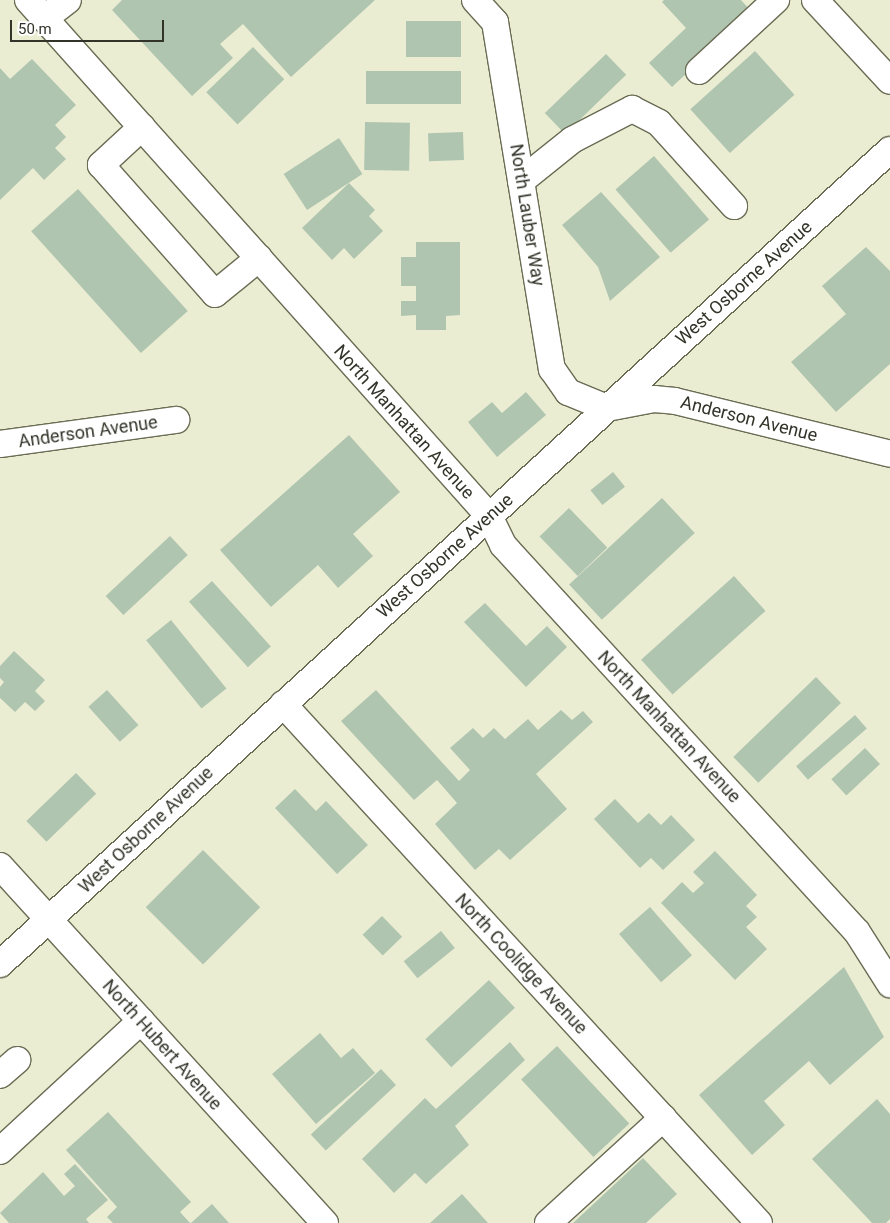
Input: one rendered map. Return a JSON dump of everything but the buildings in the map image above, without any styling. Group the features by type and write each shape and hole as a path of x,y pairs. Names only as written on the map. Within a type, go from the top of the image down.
{"street":[{"path":"37,9 68,0"},
{"name":"North Lauber Way","path":"475,0 495,22 552,369 568,392 607,408"},
{"path":"699,71 776,0"},
{"path":"815,0 890,81"},
{"name":"North Manhattan Avenue","path":"37,9 489,516 503,545 857,932 890,984"},
{"path":"521,180 572,140 632,109 660,123 734,206"},
{"path":"142,127 101,165 203,280 216,294 259,258"},
{"name":"West Osborne Avenue","path":"0,964 890,150"},
{"name":"Anderson Avenue","path":"607,408 654,399 675,401 890,454"},
{"name":"Anderson Avenue","path":"0,444 176,420"},
{"name":"North Coolidge Avenue","path":"283,704 759,1223"},
{"name":"North Hubert Avenue","path":"0,866 325,1223"},
{"path":"0,1150 141,1021"},
{"path":"548,1223 663,1118"}]}
